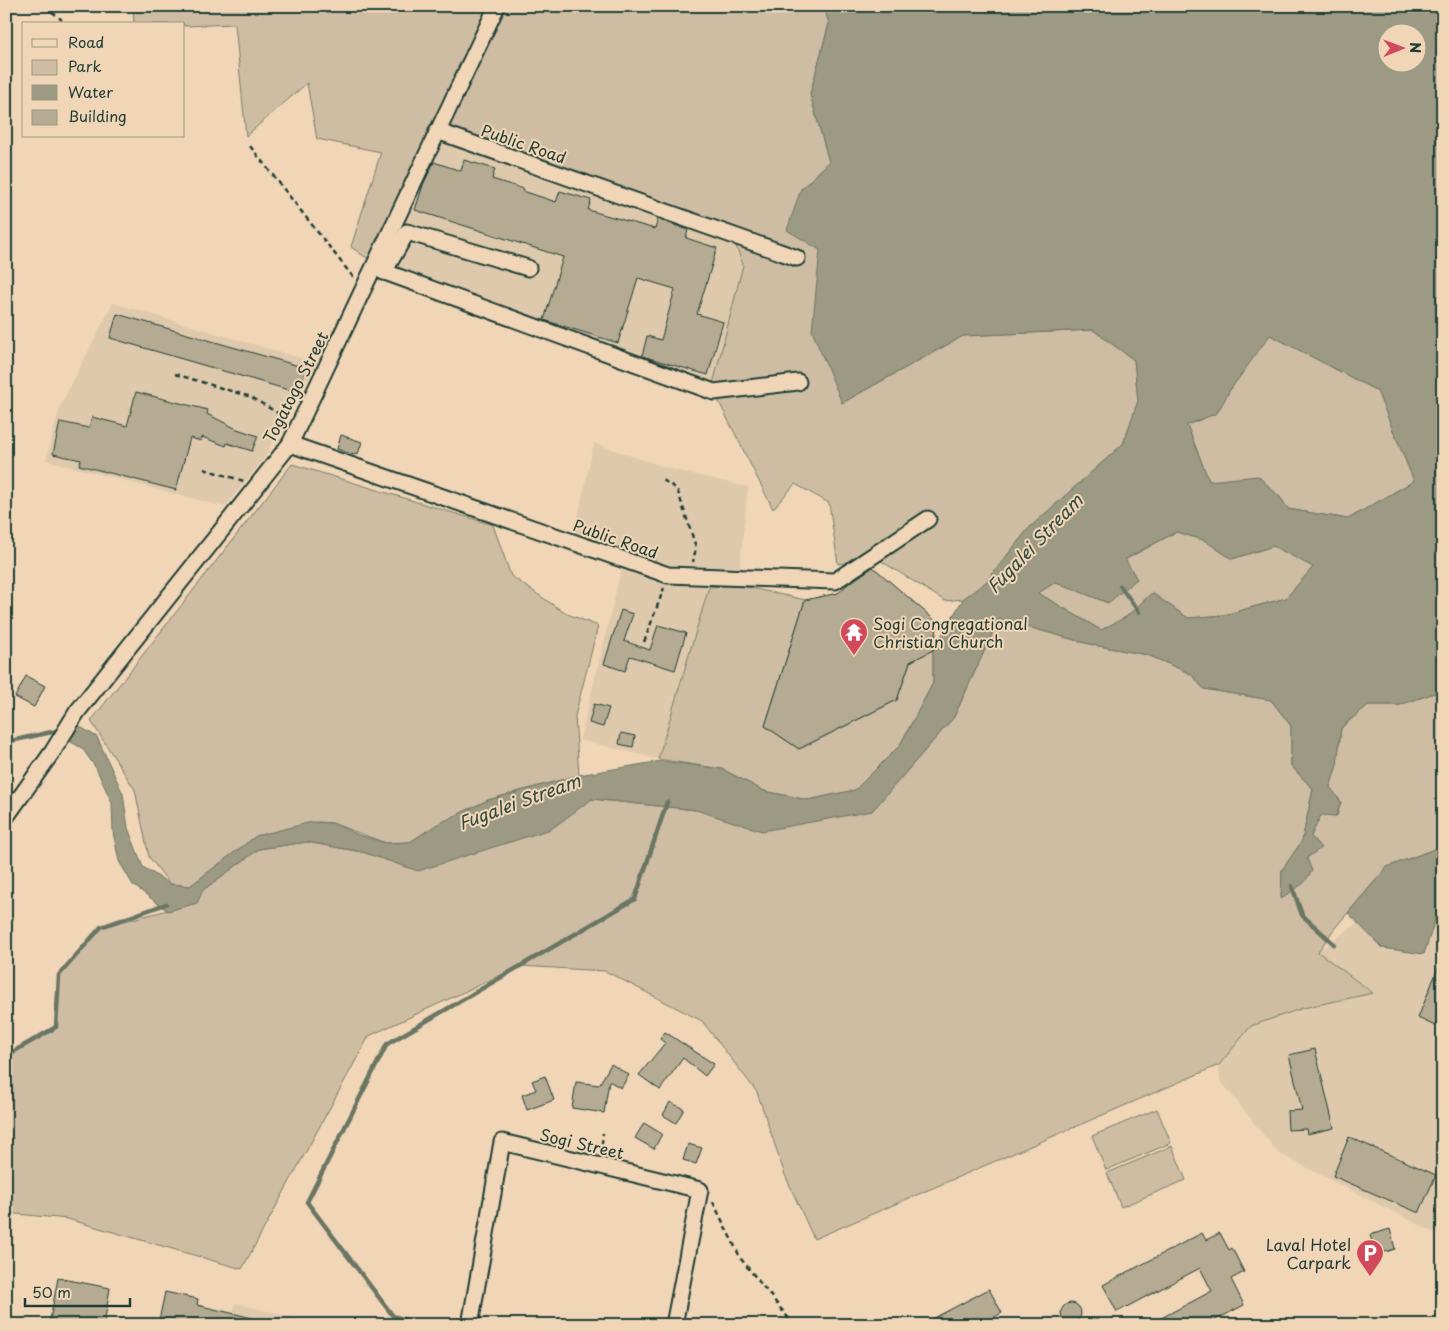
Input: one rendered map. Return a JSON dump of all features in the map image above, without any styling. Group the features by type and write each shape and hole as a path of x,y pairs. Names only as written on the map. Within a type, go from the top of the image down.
{"street":[{"name":"Togatogo Street","path":"6,817 53,751 77,712 290,444 363,290 379,270 437,131 497,6"},
{"name":"Public Road","path":"437,131 797,258"},
{"path":"528,268 408,232 379,270 714,392 798,382"},
{"name":"Public Road","path":"290,444 668,574 836,581 928,519"},
{"name":"Sogi Street","path":"470,1325 502,1142 700,1190 674,1325"}],"path":[{"path":"44,6 62,20"},
{"path":"250,146 363,290"},
{"path":"175,374 251,397 298,426"},
{"path":"204,469 257,485"},
{"path":"663,480 677,489 696,547 690,575"},
{"path":"644,642 668,574"}],"shaded area":[{"path":"439,135 734,240 743,265 712,388 378,266"},
{"path":"113,303 317,363 263,460 225,507 46,460 60,406"},
{"path":"594,443 667,468 748,487 738,585 709,587 658,759 580,740 622,567 570,553"},
{"path":"1443,859 1443,1237 1278,1153 1220,1080 1219,1065 1251,1026 1303,1008 1373,993 1318,952"},
{"path":"235,1303 323,1325 231,1325"}],"green space":[{"path":"133,6 824,6 829,23 810,94 829,162 801,189 820,249 842,403 963,336 1093,330 1134,360 1138,401 1123,444 1029,528 985,583 963,599 945,601 878,559 838,564 829,503 795,484 773,509 712,388 743,265 734,240 439,135 378,266 351,247 381,152 317,139 307,83 246,136 235,24 185,26 185,22 134,22"},
{"path":"1270,334 1377,391 1414,481 1348,519 1288,509 1280,497 1258,477 1209,481 1187,425 1217,413 1230,390"},
{"path":"292,464 493,525 511,576 565,613 598,626 575,716 579,775 488,800 436,825 410,842 386,843 332,823 318,822 256,836 190,886 170,884 149,857 135,790 91,721"},
{"path":"1176,532 1204,540 1232,559 1273,546 1314,567 1286,598 1224,615 1188,618 1152,593 1126,617 1101,630 1038,593 1056,582 1108,603 1125,560"},
{"path":"738,585 805,600 765,726 799,749 897,700 910,662 933,650 933,683 900,745 855,790 808,800 764,791 722,769 658,759 709,587"},
{"path":"999,619 1093,645 1148,655 1191,674 1204,689 1271,700 1291,726 1291,766 1313,789 1302,841 1282,870 1281,899 1307,858 1311,836 1321,814 1337,816 1341,802 1330,787 1337,765 1341,728 1368,705 1400,705 1443,690 1443,836 1437,848 1387,867 1334,929 1318,952 1373,993 1303,1008 1251,1026 1219,1065 814,1239 785,1175 757,1092 702,1021 605,971 520,966 369,1036 242,1269 68,1219 6,1213 6,1056 56,1027 59,975 101,927 196,903 203,890 259,849 307,842 362,852 551,829 591,799 696,810 872,811 954,717"},
{"path":"1157,1109 1171,1143 1106,1170 1092,1136"},
{"path":"1172,1146 1186,1180 1121,1207 1107,1173"}],"water":[{"path":"824,6 1443,6 1443,690 1400,705 1368,705 1341,728 1337,765 1330,787 1341,802 1336,816 1321,815 1311,836 1321,848 1307,858 1312,871 1304,883 1281,899 1282,870 1302,841 1313,789 1291,766 1291,726 1271,700 1204,689 1191,674 1148,655 1093,645 999,619 954,717 872,811 762,831 696,810 592,799 551,829 418,871 362,852 307,842 259,849 203,890 197,903 168,911 133,885 119,861 113,832 112,803 96,768 82,748 58,735 67,719 97,737 123,794 128,828 143,867 170,884 190,886 256,836 312,822 332,823 359,835 386,843 410,842 436,825 488,800 579,775 661,761 722,769 764,791 808,800 855,790 900,745 933,683 933,650 963,599 985,583 1029,528 1123,444 1138,401 1134,360 1093,330 963,336 842,403 812,331 820,250 787,230 801,189 829,162 810,94 829,24","holes":["1270,335 1377,391 1414,481 1348,519 1288,509 1280,497 1258,476 1209,481 1187,425 1217,413 1230,390","1176,532 1204,540 1232,559 1273,546 1313,567 1286,598 1224,615 1188,618 1152,593 1126,617 1101,630 1038,593 1056,582 1108,603 1137,579 1125,559"]},
{"path":"1443,836 1443,895 1424,954 1382,948 1348,913 1387,867 1437,848"}],"building":[{"path":"464,160 495,169 492,179 524,189 523,191 556,202 560,191 591,200 588,210 655,229 658,219 688,230 686,238 717,248 697,314 723,322 708,375 642,356 647,336 661,340 675,289 638,278 618,343 544,320 563,257 415,210 423,185 434,162 461,171"},
{"path":"117,314 306,368 299,393 110,338"},
{"path":"136,392 208,410 207,414 237,429 258,436 252,451 227,443 226,446 202,437 201,441 190,438 176,490 79,465 81,460 53,454 60,422 89,428 92,417 127,426"},
{"path":"341,435 362,442 358,454 355,453 354,455 337,449"},
{"name":"Sogi Congregational Christian Church","path":"873,567 938,623 933,650 910,662 897,700 799,749 765,726 805,600 838,593"},
{"path":"621,610 633,614 624,641 650,650 658,625 686,633 675,670 630,656 625,671 604,664"},
{"path":"26,676 45,686 34,707 15,697"},
{"path":"594,704 609,708 603,727 589,723"},
{"path":"621,733 635,736 633,747 619,744"},
{"path":"1442,958 1443,1008 1435,1026 1418,1018"},
{"path":"665,1032 714,1064 705,1076 683,1058 660,1090 639,1075 665,1043 660,1039"},
{"path":"1315,1049 1334,1128 1307,1134 1306,1129 1288,1130 1287,1111 1302,1110 1289,1055"},
{"path":"611,1064 629,1075 621,1088 609,1081 604,1113 572,1108 576,1082 599,1085"},
{"path":"545,1076 554,1100 527,1110 522,1095 536,1090 532,1081"},
{"path":"670,1102 684,1109 676,1123 663,1115"},
{"path":"644,1123 662,1134 654,1149 635,1138"},
{"path":"1349,1137 1436,1175 1419,1213 1333,1176"},
{"path":"688,1144 702,1148 696,1164 683,1160"},
{"path":"1390,1229 1395,1249 1376,1255 1370,1235"},
{"path":"1202,1233 1206,1240 1220,1233 1229,1250 1232,1248 1244,1272 1231,1279 1244,1305 1206,1325 1148,1325 1212,1291 1200,1268 1117,1312 1103,1285"},
{"path":"58,1278 110,1288 104,1325 49,1325"},
{"path":"989,1289 1002,1313 979,1325 921,1325"},
{"path":"165,1292 198,1299 197,1305 261,1320 261,1325 158,1325"},
{"path":"1067,1303 1075,1303 1081,1309 1081,1317 1075,1323 1067,1323 1061,1317 1061,1309"}],"waterway":[{"path":"1120,586 1139,612"},
{"path":"6,742 61,730"},
{"path":"421,1325 393,1316 307,1202 387,1044 635,899 667,802"},
{"path":"1292,886 1302,915 1334,944"},
{"name":"Fugalei Stream","path":"6,1056 56,1027 59,975 101,927 166,904"}],"place":[{"name":"Sogi Congregational Christian Church","path":"854,656"},
{"name":"Laval Hotel Carpark","path":"1370,1277"}]}
